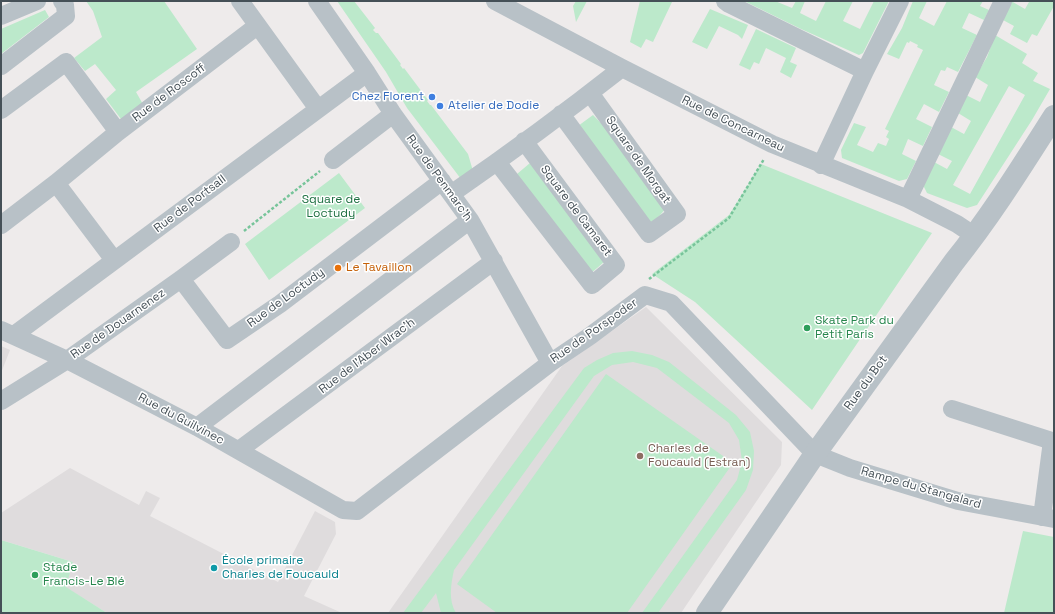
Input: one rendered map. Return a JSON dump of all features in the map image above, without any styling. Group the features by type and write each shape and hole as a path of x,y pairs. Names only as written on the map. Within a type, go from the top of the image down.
{"street":[{"path":"1,16 36,1"},
{"path":"1,66 66,16 65,5 62,1"},
{"path":"240,1 318,109"},
{"name":"Rue de Penmarc'h","path":"317,1 367,73 393,114 470,220 550,363"},
{"name":"Rue de Concarneau","path":"495,1 622,68 772,144 908,199 957,224 975,236"},
{"path":"821,165 900,1"},
{"path":"908,199 1003,1"},
{"path":"728,2 865,71"},
{"name":"Rue de Roscoff","path":"1,225 56,183 118,132 258,26"},
{"path":"1,110 66,62 118,132"},
{"name":"Rue de Loctudy","path":"180,280 227,340 447,188 497,162 622,68"},
{"name":"Rue de Portsall","path":"7,332 114,260 367,73"},
{"name":"Square de Morgat","path":"561,114 649,234 672,218 677,214 590,92"},
{"path":"333,160 393,114"},
{"name":"Rue du Bot","path":"707,613 815,454 954,262 975,236 1054,116"},
{"name":"Square de Camaret","path":"497,162 592,285 616,265 524,141"},
{"path":"56,183 114,260"},
{"path":"197,427 470,220"},
{"name":"Rue de Douarnenez","path":"1,401 67,360 231,242"},
{"name":"Rue de l'Aber Wrac'h","path":"239,450 494,261"},
{"name":"Rue de Porspoder","path":"357,511 550,363 590,336 645,295 671,303 815,454"},
{"name":"Rue du Guilvinec","path":"7,332 67,360 197,427 343,510 357,511"},
{"path":"952,409 1053,439 1048,518"},
{"name":"Rampe du Stangalard","path":"815,454 850,468 958,501 1048,518"}],"path":[{"path":"645,295 646,281 729,218 772,144"},
{"path":"231,242 333,160"}],"shaded area":[{"name":"Charles de Foucauld (Estran)","path":"646,307 782,442 781,465 681,613 388,613 562,366"},
{"path":"1,346 10,350 1,373"},
{"path":"70,468 139,505 146,491 160,498 150,516 278,582 315,511 335,522 336,534 304,596 342,613 107,613 65,587 73,562 1,540 1,513"}],"green space":[{"path":"86,1 164,1 197,49 136,92 144,106 123,120 106,99 116,90 95,64 85,71 74,58 102,37 93,11"},
{"path":"337,1 354,1 375,28 373,30 378,33 401,64 400,65 403,69 404,68 428,100 427,101 468,154 473,171 461,179 407,108 386,72"},
{"path":"576,1 587,1 576,22 573,6"},
{"path":"640,1 672,2 653,42 646,39 641,48 630,42"},
{"path":"744,1 775,1 792,8 796,1 805,1 800,13 816,21 826,1 853,1 843,21 860,29 874,1 889,1 863,53 859,55"},
{"path":"913,1 927,1 919,18 934,26 947,1 983,1 980,6 989,10 984,20 969,13 962,28 977,35 958,72 947,67 945,71 941,70 934,85 949,92 939,112 924,104 916,119 932,127 923,146 908,139 902,154 916,161 907,179 899,181 842,158 841,150 854,123 866,127 857,145 873,152 878,143 886,146 889,139 886,137 889,131 885,129 923,50 917,47 918,45 910,41 909,43 907,42 899,59 887,54 902,28"},
{"path":"1011,1 1025,9 1029,2 1027,1 1054,1 1054,6 1037,36 1032,34 1027,43 1010,34 1014,26 1003,20"},
{"path":"710,9 748,25 742,39 738,35 719,26 707,49 692,42"},
{"path":"45,10 49,17 1,54 1,29"},
{"path":"756,29 796,48 790,62 797,65 791,78 780,72 786,58 766,48 759,64 754,62 750,70 739,65"},
{"path":"995,35 1027,54 1022,63 1038,73 1033,81 1050,89 1032,120 977,205 967,208 927,193 923,185 934,162 947,169 952,161 938,154 951,127 964,134 971,121 958,113 966,95 980,102 988,85 975,77 987,57","holes":["1009,86 1025,95 970,194 953,185"]},
{"path":"593,115 607,129 667,207 649,228 578,126"},
{"path":"530,163 604,262 589,275 517,174"},
{"path":"761,164 932,233 812,410 695,302 652,274 729,215"},
{"name":"Square de Loctudy","path":"339,173 365,208 269,280 245,244"},
{"path":"632,351 652,355 669,362 736,415 750,432 754,451 753,470 746,490 658,613 642,613 737,480 742,461 739,440 729,423 657,368 633,362 612,365 594,376 454,570 451,586 451,597 453,608 456,613 441,613 436,593 421,613 403,613 584,368 613,353"},
{"path":"606,374 733,463 627,613 497,613 457,584"},
{"path":"1023,531 1054,537 1054,613 1004,613"},
{"name":"Stade Francis-Le Blé","path":"1,540 73,562 66,587 107,613 1,613"}],"place":[{"name":"Chez Florent","path":"432,97"},
{"name":"Atelier de Dodie","path":"440,106"},
{"name":"Le Tavaillon","path":"338,268"},
{"name":"Skate Park du Petit Paris","path":"807,328"},
{"name":"Charles de Foucauld (Estran)","path":"640,456"},
{"name":"École primaire Charles de Foucauld","path":"214,568"},
{"name":"Stade Francis-Le Blé","path":"35,575"}]}
